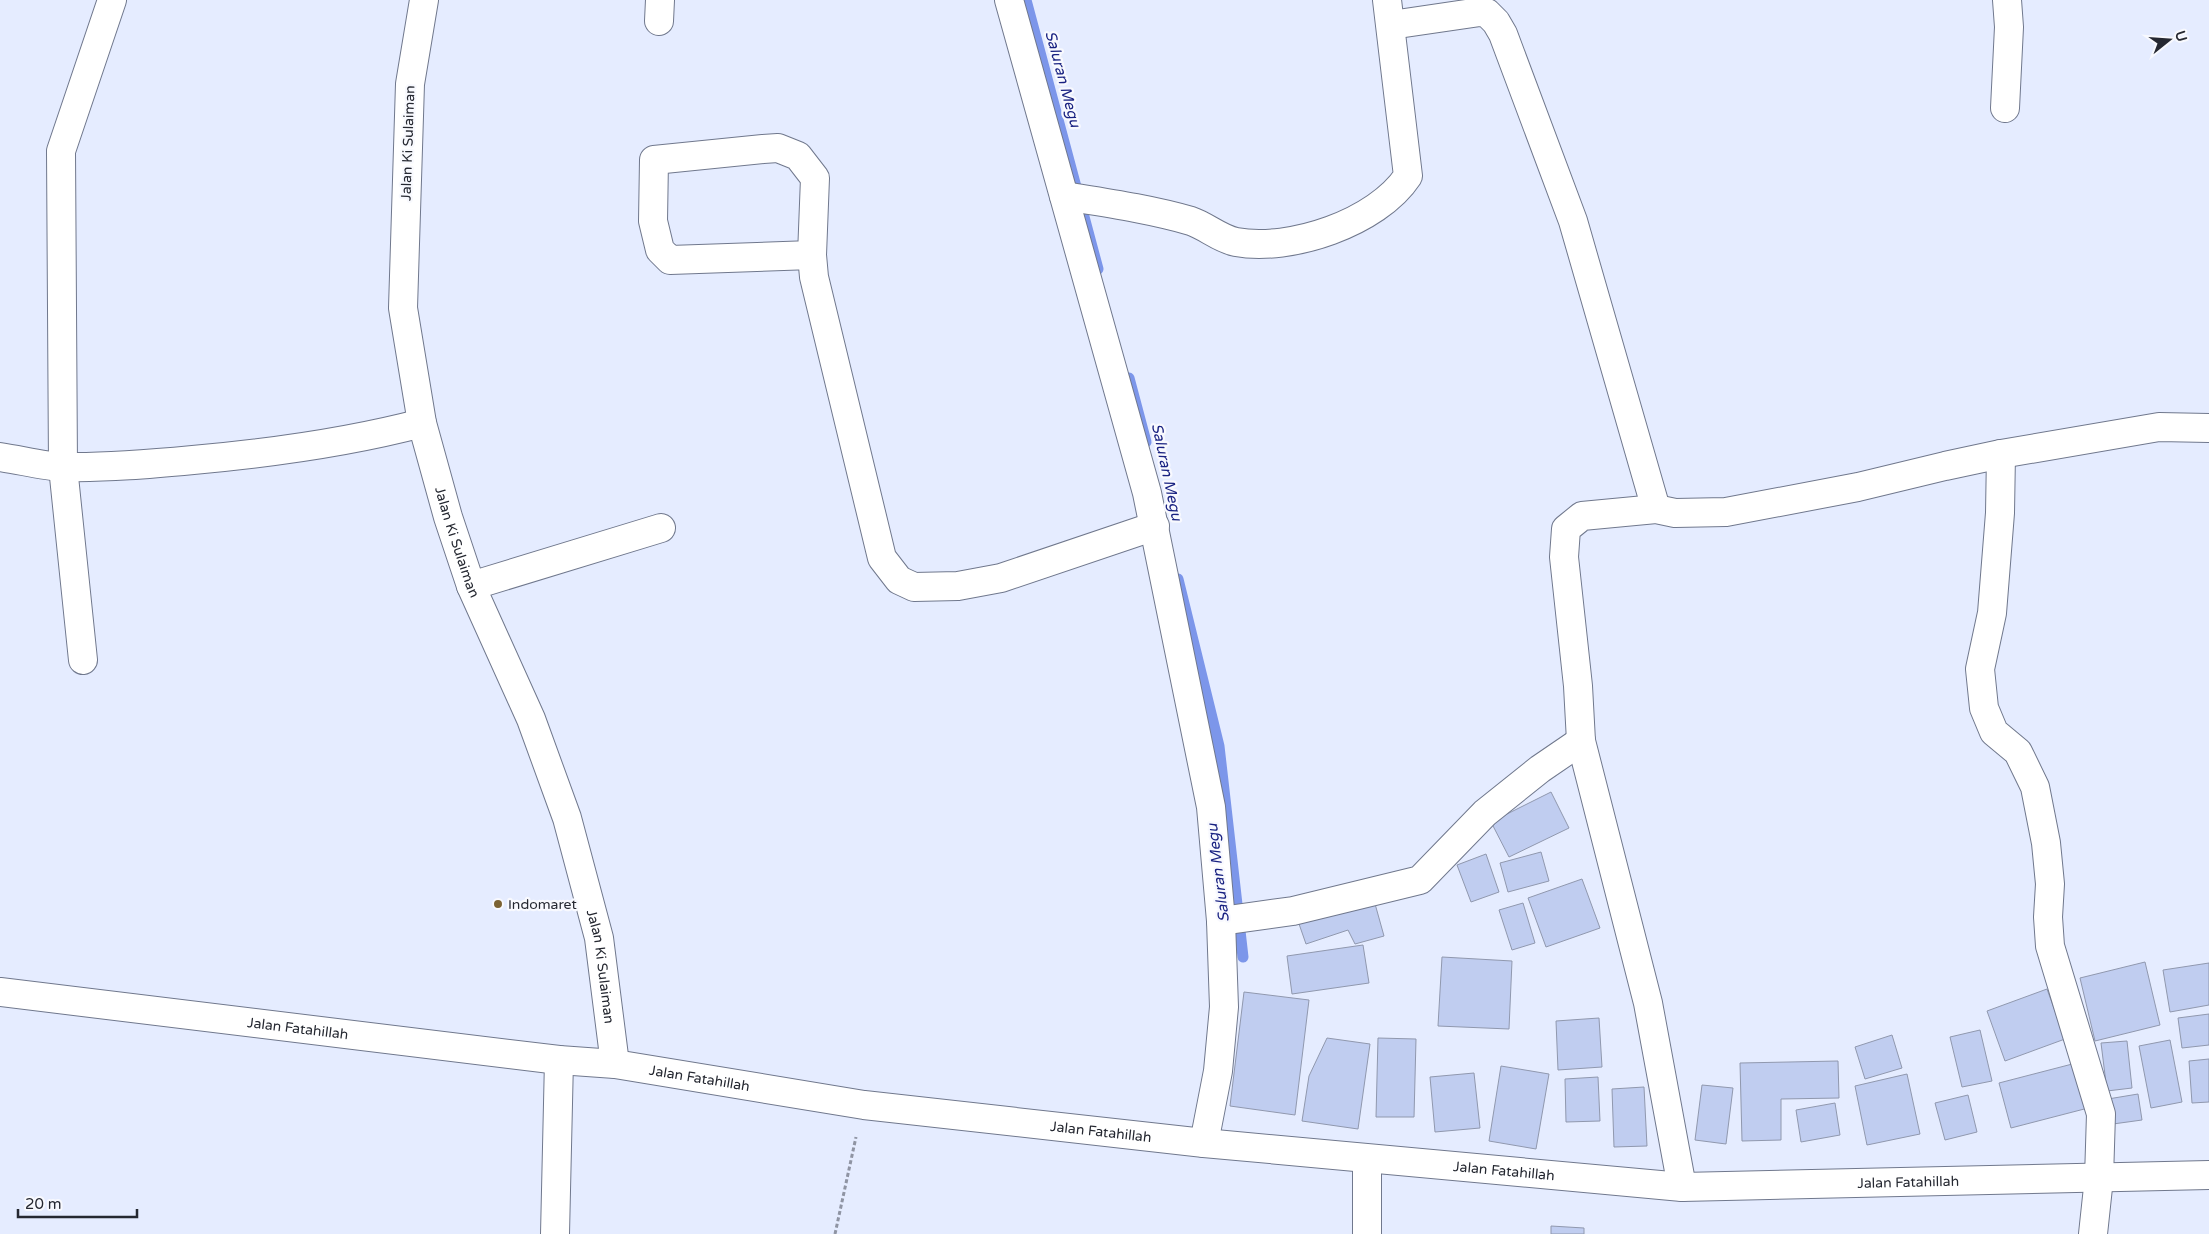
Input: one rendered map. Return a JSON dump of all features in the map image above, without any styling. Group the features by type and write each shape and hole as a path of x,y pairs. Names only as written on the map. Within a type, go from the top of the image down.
{"street":[{"path":"83,660 63,467 61,151 112,0"},
{"name":"Jalan Ki Sulaiman","path":"424,0 410,84 403,308 422,423 448,517 470,586 531,719 568,818 599,938 615,1064"},
{"path":"1009,0 1069,197 1155,526 1233,920 1218,1071 1204,1143"},
{"path":"2005,108 2010,27 2007,0"},
{"path":"1069,197 1104,202 1193,222 1234,242 1269,245 1318,235 1359,218 1400,188 1408,176 1389,13 1487,13 1496,22 1503,34 1572,221 1656,509"},
{"path":"812,255 670,260 660,250 654,220 654,160 778,148 798,156 815,178 812,255 814,278 882,558 899,580 914,587 958,586 1001,578 1155,526"},
{"path":"0,457 63,467 160,463 248,455 368,437 422,423"},
{"path":"1682,1187 1648,1003 1581,741 1578,686 1564,557 1566,529 1582,516 1656,509 1675,513 1726,512 1858,487 2001,454 2159,428 2209,428"},
{"path":"2001,454 2000,514 1992,612 1980,669 1984,708 1994,732 2018,752 2035,787 2046,843 2050,884 2048,917 2050,946 2101,1114 2099,1178 2093,1234"},
{"path":"470,586 661,528"},
{"path":"1233,920 1293,911 1420,880 1485,813 1540,769 1581,741"},
{"name":"Jalan Fatahillah","path":"0,992 558,1060 615,1064 864,1105 1204,1143 1682,1187 2209,1175"},
{"path":"555,1234 558,1060"},
{"path":"1367,1159 1367,1234"}],"path":[{"path":"835,1234 864,1105"}],"building":[{"path":"1551,792 1569,828 1509,857 1491,822"},
{"path":"1541,852 1549,881 1508,892 1500,863"},
{"path":"1486,854 1499,892 1471,902 1457,865"},
{"path":"1582,879 1600,928 1546,947 1528,898"},
{"path":"1372,893 1384,936 1355,944 1348,930 1306,944 1298,921"},
{"path":"1523,903 1535,943 1512,950 1499,910"},
{"path":"1363,945 1369,983 1292,994 1287,956"},
{"path":"1442,957 1512,961 1509,1029 1438,1026"},
{"path":"2145,962 2160,1025 2095,1041 2080,978"},
{"path":"2209,963 2209,1005 2170,1012 2163,970"},
{"path":"2047,989 2065,1039 2005,1061 1987,1011"},
{"path":"1244,992 1309,1000 1295,1115 1230,1106"},
{"path":"2209,1014 2209,1045 2182,1048 2178,1018"},
{"path":"1599,1018 1602,1067 1558,1070 1556,1021"},
{"path":"1980,1030 1992,1081 1962,1087 1950,1037"},
{"path":"1892,1035 1902,1068 1865,1079 1855,1047"},
{"path":"1327,1038 1370,1044 1358,1129 1302,1121 1309,1076"},
{"path":"1378,1038 1416,1039 1414,1117 1376,1117"},
{"path":"2170,1040 2182,1102 2151,1108 2139,1046"},
{"path":"2127,1041 2132,1088 2107,1091 2101,1043"},
{"path":"2209,1059 2209,1102 2192,1103 2189,1061"},
{"path":"1838,1061 1839,1098 1781,1099 1781,1140 1742,1141 1740,1063"},
{"path":"2080,1062 2092,1107 2011,1128 1999,1083"},
{"path":"1501,1066 1549,1074 1536,1149 1489,1141"},
{"path":"1474,1073 1480,1128 1435,1132 1430,1077"},
{"path":"1907,1074 1920,1134 1867,1145 1855,1086"},
{"path":"1598,1077 1600,1121 1566,1122 1565,1079"},
{"path":"1702,1085 1733,1088 1726,1144 1695,1140"},
{"path":"1644,1087 1647,1146 1614,1147 1612,1089"},
{"path":"2138,1094 2142,1120 2113,1124 2108,1099"},
{"path":"1968,1095 1977,1132 1945,1140 1935,1103"},
{"path":"1835,1103 1840,1135 1801,1142 1796,1110"},
{"path":"1551,1226 1584,1228 1584,1234 1551,1234"}],"waterway":[{"name":"Saluran Megu","path":"1026,0 1098,269"},
{"name":"Saluran Megu","path":"1129,378 1146,442"},
{"name":"Saluran Megu","path":"1178,579 1219,746 1243,957"}],"place":[{"name":"Indomaret","path":"498,904"}]}
